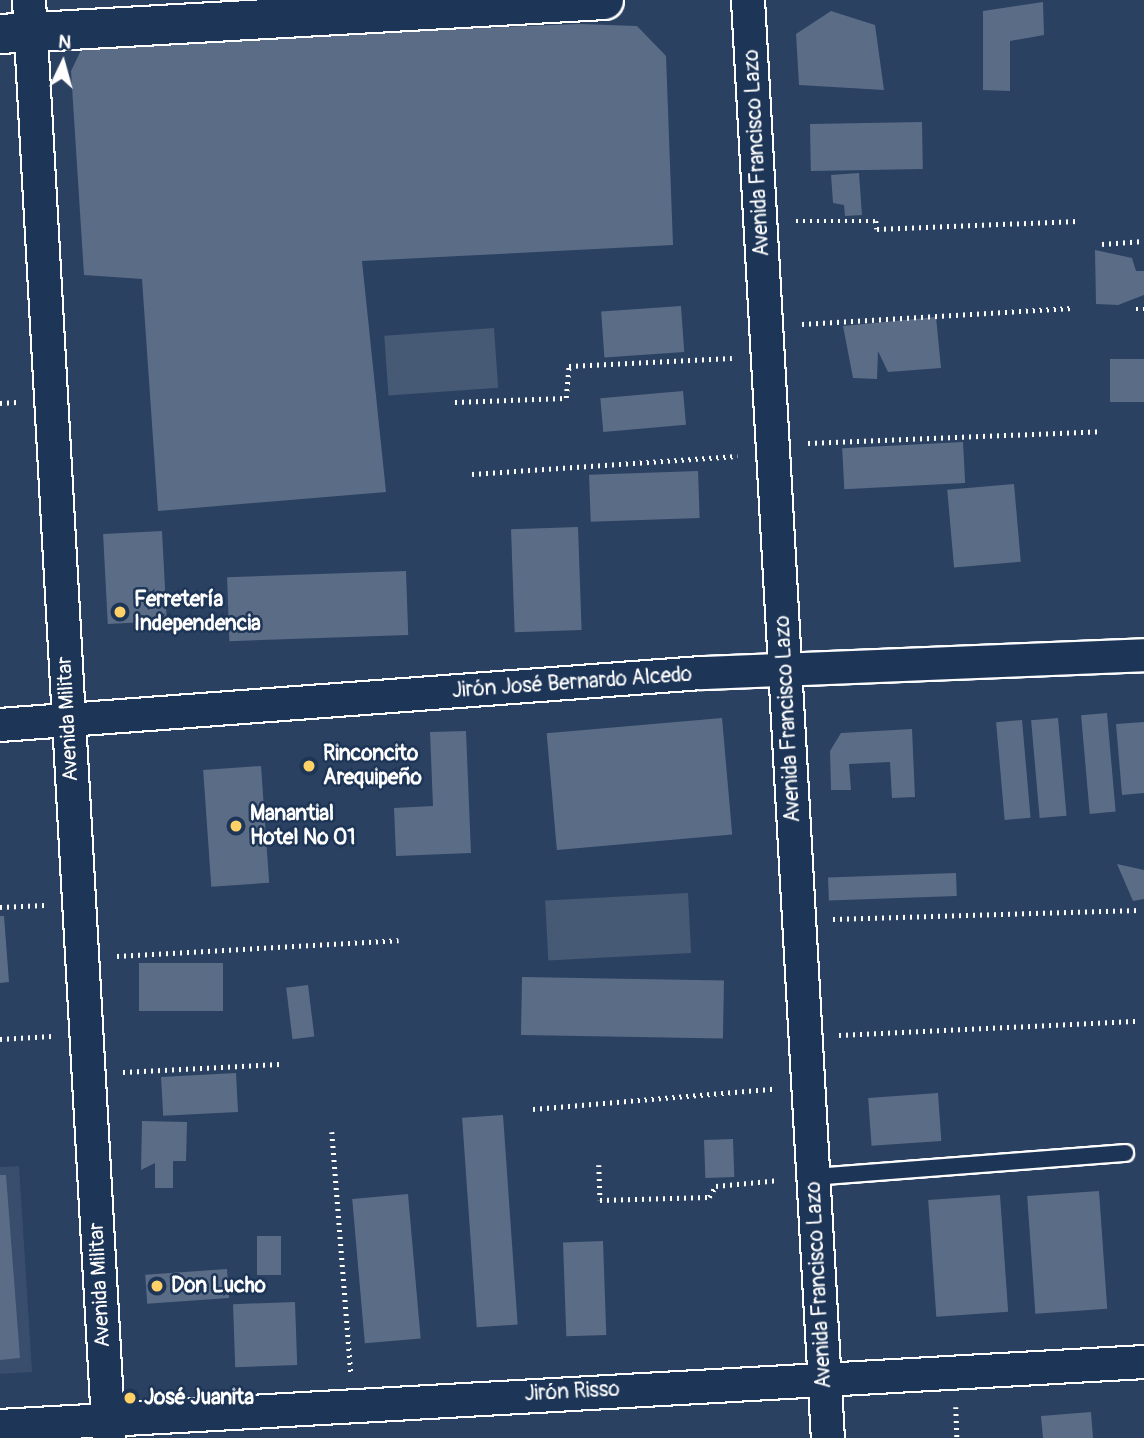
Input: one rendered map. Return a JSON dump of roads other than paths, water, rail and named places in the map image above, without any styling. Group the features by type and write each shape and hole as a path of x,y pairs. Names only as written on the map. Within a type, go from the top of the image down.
{"main road":[{"path":"20,23 604,0"}],"street":[{"name":"Avenida Francisco Lazo","path":"748,0 828,1438"},
{"name":"Avenida Militar","path":"20,23 68,721 108,1428"},
{"name":"Jirón José Bernardo Alcedo","path":"0,725 785,670 1144,655"},
{"name":"Jirón Risso","path":"0,1426 108,1428 353,1405 1144,1362"}],"lane":[{"path":"813,1177 1125,1153"}],"place":[{"name":"Ferretería Independencia","path":"120,612"},
{"name":"Rinconcito Arequipeño","path":"309,766"},
{"name":"Manantial Hotel No 01","path":"236,826"},
{"name":"Don Lucho","path":"157,1286"},
{"name":"José Juanita","path":"130,1398"}]}
